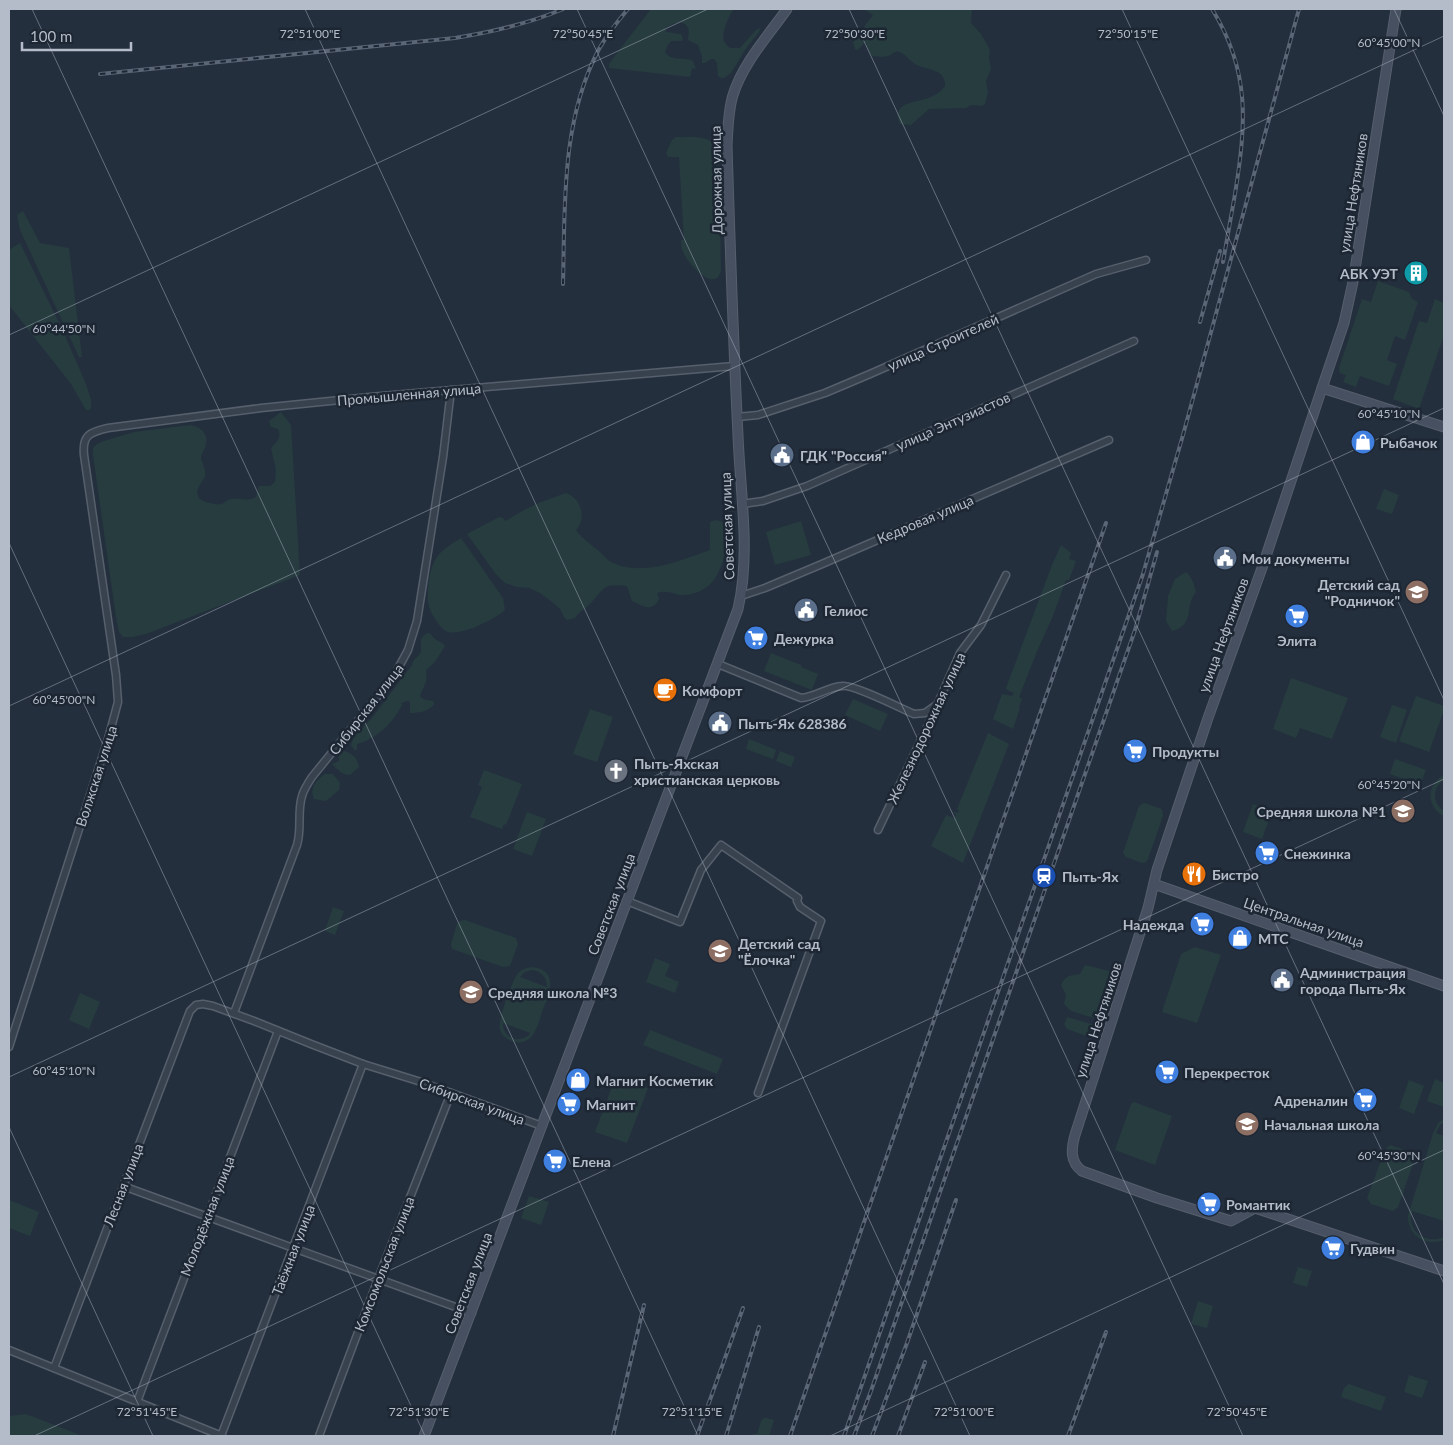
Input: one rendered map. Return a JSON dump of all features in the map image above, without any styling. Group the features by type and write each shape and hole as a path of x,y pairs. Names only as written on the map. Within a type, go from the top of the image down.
{"street":[{"name":"Дорожная улица","path":"734,366 727,146 732,97 749,63 787,9"},
{"name":"улица Нефтяников","path":"1396,9 1351,296 1262,568 1208,718 1157,870 1146,913 1072,1147 1073,1160 1082,1171 1150,1196 1231,1221 1255,1208 1444,1272"},
{"name":"улица Строителей","path":"737,417 758,415 825,393 1096,274 1146,260"},
{"name":"улица Энтузиастов","path":"742,504 763,502 807,486 1134,341"},
{"name":"Промышленная улица","path":"87,437 94,431 108,428 261,408 734,366"},
{"name":"Советская улица","path":"424,1436 734,623 741,596 744,560 734,366"},
{"path":"1322,388 1444,427"},
{"name":"Сибирская улица","path":"234,1013 297,845 300,835 300,802 306,786 394,676 408,650 416,621 452,390"},
{"name":"Волжская улица","path":"9,1047 108,739 118,702 116,675 84,456 84,442 87,437"},
{"name":"Кедровая улица","path":"741,596 789,578 1108,440"},
{"name":"Железнодорожная улица","path":"878,830 960,653 979,628 1006,575"},
{"path":"718,664 801,698 834,687 847,686 914,714 925,714 935,706"},
{"path":"627,902 680,922 701,870 721,845 798,898 797,901 800,907 821,921 758,1093"},
{"name":"Центральная улица","path":"1154,884 1444,986"},
{"name":"Сибирская улица","path":"196,1005 208,1004 234,1013 363,1064 542,1126"},
{"name":"Лесная улица","path":"54,1368 190,1011 196,1005"},
{"name":"Молодёжная улица","path":"137,1402 278,1031"},
{"name":"Таёжная улица","path":"222,1436 363,1064"},
{"name":"Комсомольская улица","path":"320,1436 378,1278 451,1093"},
{"path":"123,1186 472,1313"},
{"path":"9,1350 222,1436"}],"green space":[{"path":"651,9 734,9 728,20 723,38 730,48 740,48 760,28 731,73 724,78 718,76 717,63 714,59 702,63 702,56 698,45 688,40 689,29 683,23 674,24 666,28 666,32 681,34 683,38 682,41 671,41 665,52 670,57 693,61 696,69 692,68 690,77 609,68 609,64"},
{"path":"864,9 972,9 971,23 981,34 990,50 991,69 986,81 988,92 985,104 982,106 971,105 966,108 929,109 911,125 900,124 898,114 903,106 934,95 945,86 944,80 939,73 915,64 899,52 886,56 872,56 866,43 858,50 855,49 853,42 873,15"},
{"path":"676,137 707,139 712,142 719,153 721,271 718,277 713,279 707,278 695,269 682,249 681,240 684,240 679,157 668,157 666,153 672,140"},
{"path":"23,211 40,243 69,248 82,357 79,357 20,230 17,215"},
{"path":"20,243 63,331 86,384 91,400 91,408 89,410 86,410 71,384 9,305 9,250"},
{"path":"1378,281 1409,292 1412,299 1418,302 1405,340 1395,336 1387,360 1397,364 1389,386 1360,376 1356,387 1343,382 1346,375 1340,373 1339,368 1362,299 1371,302"},
{"path":"1435,299 1444,303 1444,335 1419,409 1393,399 1419,321 1427,323"},
{"path":"281,412 291,425 300,575 146,634 123,637 119,632 116,617 93,448 104,441 134,432 194,426 204,432 206,436 205,448 201,457 205,477 197,493 200,499 210,503 222,504 231,499 250,499 256,497 259,486 270,486 275,482 276,470 271,448 277,441 279,434 278,429 271,427 269,421"},
{"path":"1384,489 1399,495 1392,514 1376,509"},
{"path":"566,493 576,500 581,508 582,518 576,530 578,533 609,561 625,567 650,568 662,566 710,550 710,522 716,520 727,523 726,546 719,572 709,585 694,593 681,595 665,592 657,593 659,599 650,607 632,601 627,586 608,586 575,618 567,620 560,609 540,593 529,588 505,583 495,573 467,534 499,517 505,521 541,502"},
{"path":"801,521 811,555 775,565 766,532"},
{"path":"461,538 503,598 505,610 468,630 452,632 443,629 432,614 428,602 428,585 430,572 437,557"},
{"path":"1061,545 1071,553 1069,559 1076,561 1069,580 1066,580 1019,697 1022,699 1013,729 993,719 1002,694 1012,696 1014,693 1006,688"},
{"path":"1186,572 1194,583 1196,592 1184,624 1172,631 1166,621 1168,596 1175,579"},
{"path":"428,633 445,646 434,663 426,670 426,682 421,693 421,698 433,701 434,704 424,711 410,713 410,702 401,703 402,705 398,712 389,724 378,734 357,744 355,751 351,745 354,737 372,718 412,665 421,652 422,638"},
{"path":"771,653 818,674 812,690 764,671"},
{"path":"1291,678 1348,698 1332,739 1300,728 1296,738 1273,729"},
{"path":"1416,696 1444,706 1429,752 1399,741"},
{"path":"853,699 888,714 880,731 845,715"},
{"path":"1392,705 1407,710 1396,743 1380,737"},
{"path":"590,709 613,717 597,762 573,754"},
{"path":"988,733 1009,744 963,863 931,846 946,815 955,818 956,814 949,811 958,813 959,810 957,809"},
{"path":"749,739 776,750 773,759 746,749"},
{"path":"345,751 354,757 359,767 350,775 342,773 332,764 339,761 339,754"},
{"path":"780,751 795,757 791,767 776,761"},
{"path":"1395,759 1426,770 1420,785 1390,774"},
{"path":"484,770 522,784 506,825 504,824 502,829 470,817 482,787 478,785"},
{"path":"325,774 333,774 340,783 339,790 326,801 314,799 313,788 316,782"},
{"path":"1444,775 1444,780 1437,787 1435,796 1437,804 1444,811 1444,816 1434,807 1430,796 1434,784"},
{"path":"1144,803 1162,809 1163,816 1148,859 1142,863 1126,857 1123,853 1139,806"},
{"path":"1253,804 1272,811 1262,839 1243,832"},
{"path":"527,812 546,819 532,856 513,849"},
{"path":"333,907 344,911 335,935 325,931"},
{"path":"465,920 516,938 518,944 510,966 503,967 452,949 451,944 457,924"},
{"path":"1195,947 1221,955 1197,1023 1162,1012 1181,954"},
{"path":"655,958 670,964 665,976 679,982 675,993 646,982"},
{"path":"1085,965 1113,973 1108,998 1102,1011 1094,1018 1071,1011 1064,1004 1066,995 1061,985 1068,976 1080,974"},
{"path":"532,967 541,969 546,973 550,984 549,991 534,1033 526,1041 515,1042 502,1034 500,1030 501,1019 507,997 518,973","holes":["532,970 543,975 547,987 520,977 525,972","503,1023 530,1033 530,1034 521,1039 512,1038 506,1033"]},
{"path":"80,993 100,1002 89,1029 69,1020"},
{"path":"1067,1017 1095,1025 1092,1038 1067,1029 1064,1024"},
{"path":"650,1030 723,1059 717,1074 643,1045"},
{"path":"616,1076 648,1088 627,1143 595,1132"},
{"path":"1435,1079 1444,1083 1444,1107 1427,1101"},
{"path":"1409,1080 1424,1086 1414,1114 1399,1108"},
{"path":"1134,1102 1172,1116 1155,1165 1115,1150 1131,1104"},
{"path":"1444,1119 1436,1133 1444,1136 1444,1221 1412,1211 1411,1218 1415,1230 1424,1238 1437,1239 1444,1237 1444,1240 1431,1242 1419,1238 1415,1234 1411,1229 1408,1216 1433,1133 1438,1123"},
{"path":"1390,1145 1412,1152 1415,1158 1398,1207 1393,1211 1371,1204 1367,1198 1385,1150"},
{"path":"529,1196 549,1202 541,1225 521,1218"},
{"path":"9,1200 39,1212 30,1236 9,1228"},
{"path":"1298,1267 1312,1271 1307,1287 1293,1283"},
{"path":"1198,1301 1213,1306 1207,1328 1191,1324"},
{"path":"1409,1375 1428,1381 1422,1398 1404,1392"},
{"path":"1349,1384 1386,1397 1381,1411 1341,1397 1344,1388"},
{"path":"26,1414 83,1436 9,1436 9,1416"},
{"path":"764,1418 774,1420 769,1436 752,1436 757,1434 761,1421"}],"railway":[{"path":"100,74 455,38 510,27 563,9"},
{"path":"563,284 565,194 571,134 587,77 599,49 628,9"},
{"path":"1212,9 1225,32 1234,55 1242,99 1242,145 1223,262"},
{"path":"844,1436 1143,574 1183,435 1299,9"},
{"path":"1200,322 1220,251"},
{"path":"790,1436 1106,523"},
{"path":"854,1436 1135,630 1157,552"},
{"path":"872,1436 907,1343 956,1200"},
{"path":"613,1436 644,1305"},
{"path":"697,1436 743,1308"},
{"path":"726,1436 759,1327"},
{"path":"1068,1436 1106,1332"},
{"path":"898,1436 925,1362"}],"place":[{"name":"АБК УЭТ","path":"1416,273"},
{"name":"Рыбачок","path":"1363,442"},
{"name":"ГДК \"Россия\"","path":"782,455"},
{"name":"Мои документы","path":"1225,558"},
{"name":"Детский сад \"Родничок\"","path":"1417,592"},
{"name":"Гелиос","path":"806,610"},
{"name":"Элита","path":"1297,616"},
{"name":"Дежурка","path":"756,638"},
{"name":"Комфорт","path":"665,690"},
{"name":"Пыть-Ях 628386","path":"720,723"},
{"name":"Продукты","path":"1135,751"},
{"name":"Пыть-Яхская христианская церковь","path":"616,771"},
{"name":"Средняя школа №1","path":"1403,811"},
{"name":"Снежинка","path":"1267,853"},
{"name":"Бистро","path":"1194,874"},
{"name":"Пыть-Ях","path":"1044,876"},
{"name":"Надежда","path":"1202,924"},
{"name":"МТС","path":"1240,938"},
{"name":"Детский сад \"Ёлочка\"","path":"720,951"},
{"name":"Администрация города Пыть-Ях","path":"1282,980"},
{"name":"Средняя школа №3","path":"471,992"},
{"name":"Перекресток","path":"1167,1072"},
{"name":"Магнит Косметик","path":"578,1080"},
{"name":"Адреналин","path":"1365,1100"},
{"name":"Магнит","path":"569,1104"},
{"name":"Начальная школа","path":"1247,1124"},
{"name":"Елена","path":"555,1161"},
{"name":"Романтик","path":"1209,1204"},
{"name":"Гудвин","path":"1333,1248"}]}
